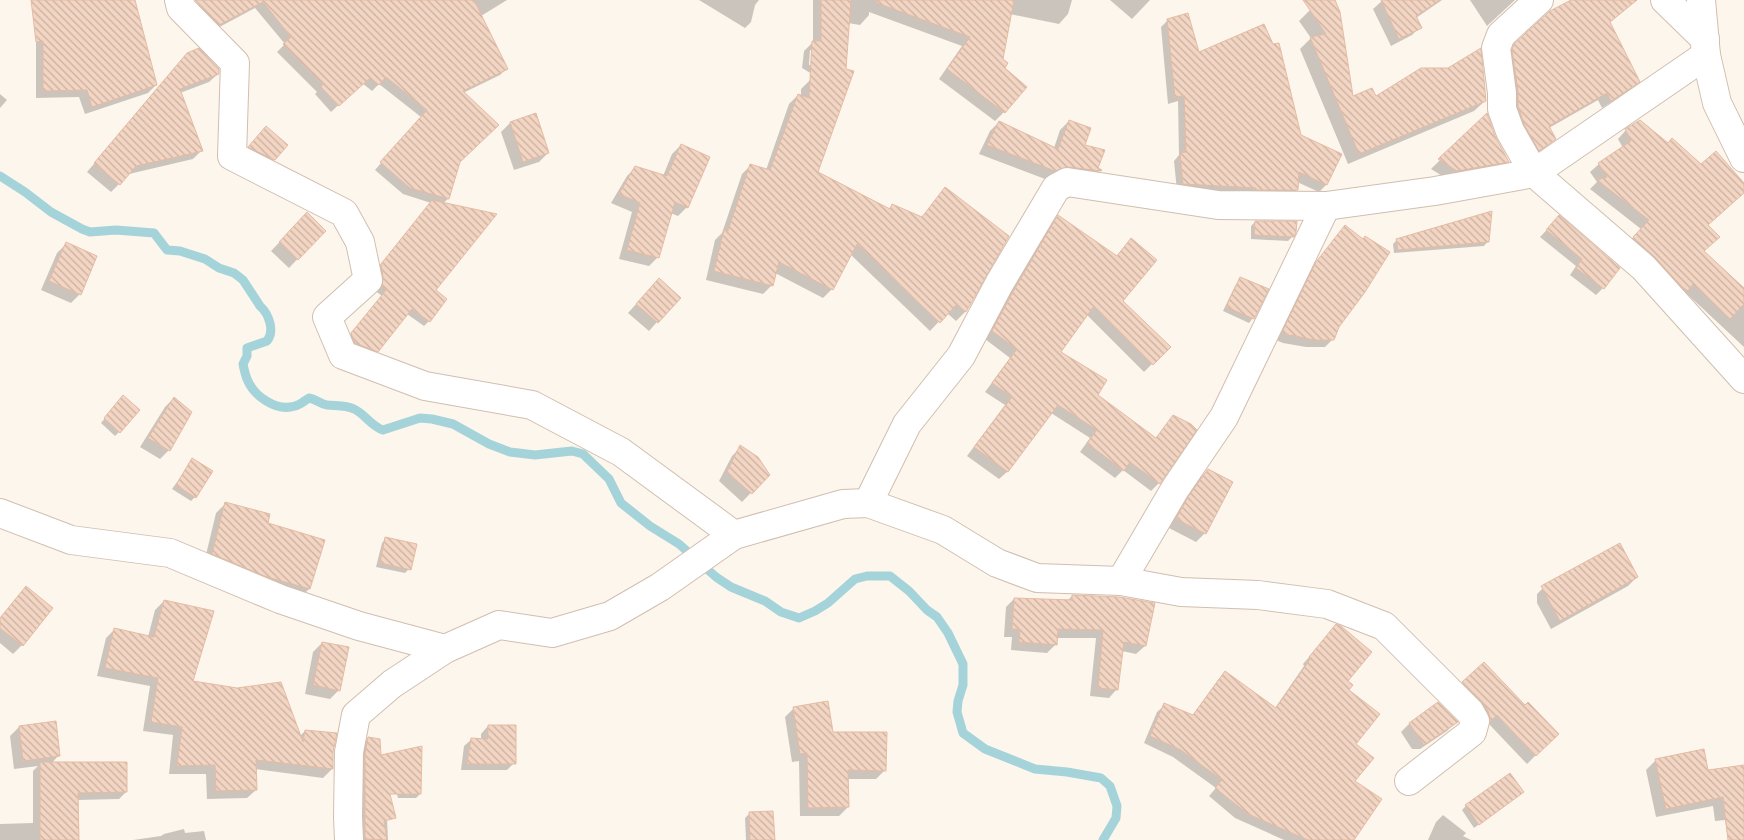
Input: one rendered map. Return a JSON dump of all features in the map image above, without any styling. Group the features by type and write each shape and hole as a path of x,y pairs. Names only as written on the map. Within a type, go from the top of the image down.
{"street":[{"path":"178,0 181,8 235,64 232,156 344,213 360,242 368,280 327,317 343,355 425,386 532,405 621,452 727,540"},
{"path":"1539,0 1501,35 1496,48 1502,109 1510,131 1534,173 1644,268 1744,379"},
{"path":"1665,0 1705,47"},
{"path":"1701,0 1705,47 1717,103 1744,158"},
{"path":"868,502 907,424 961,356 990,300 1056,188 1067,182 1218,205 1326,206 1435,191 1534,173 1705,47"},
{"path":"1121,581 1174,489 1224,417 1326,206"},
{"path":"349,840 348,752 356,715 392,684 445,649 499,625 552,633 610,616 660,587 727,540 843,504 868,502 944,530 997,563 1037,578 1121,581 1181,592 1258,596 1327,604 1384,626 1470,712 1475,721 1472,732 1409,780"},
{"path":"0,513 71,540 170,553 280,599 359,626 445,649"}],"building":[{"path":"31,0 135,0 157,85 92,107 87,90 43,91 43,41 36,42"},
{"path":"195,0 474,0 508,69 463,91 499,125 460,162 449,199 410,188 380,162 427,110 386,77 379,85 370,78 339,106 321,87 323,84 283,44 291,37 263,2 219,25"},
{"path":"821,0 851,0 846,69 854,71 818,172 890,209 892,204 922,217 945,187 1009,236 966,312 956,305 940,323 857,244 833,290 779,262 773,286 714,271 724,230 728,231 750,164 770,170 798,94 809,98 812,41 821,41"},
{"path":"877,0 1014,0 1003,59 1008,63 1005,68 1027,87 1005,113 947,69 970,37 877,3"},
{"path":"1303,0 1335,0 1340,12 1353,96 1372,88 1376,96 1421,68 1448,68 1481,48 1486,101 1359,154 1310,37 1326,34"},
{"path":"1381,0 1440,0 1416,16 1422,28 1399,39"},
{"path":"1571,0 1637,0 1610,22 1640,82 1611,101 1607,93 1549,126 1556,139 1539,151 1524,124 1518,106 1518,91 1512,50 1514,44 1550,11"},
{"path":"1188,13 1199,52 1264,24 1273,44 1279,43 1301,135 1342,154 1327,185 1299,172 1298,190 1256,190 1256,188 1183,184 1180,153 1186,152 1184,95 1175,98 1167,19"},
{"path":"199,48 219,69 219,74 180,89 203,151 136,166 120,185 94,163 187,53"},
{"path":"536,113 549,153 523,162 510,122"},
{"path":"1487,113 1495,136 1509,162 1457,171 1438,159"},
{"path":"1069,120 1091,128 1085,145 1105,150 1098,168 1101,171 1069,167 1055,171 987,145 999,121 1058,149"},
{"path":"1640,120 1668,143 1672,138 1701,164 1716,151 1744,183 1744,193 1708,225 1720,237 1704,251 1744,288 1744,304 1730,319 1693,284 1688,291 1682,287 1656,258 1633,237 1649,220 1597,180 1607,177 1598,163 1631,141 1625,129"},
{"path":"266,126 288,145 275,160 248,147"},
{"path":"681,144 710,157 688,208 675,202 659,258 627,250 640,203 619,194 635,166 667,176"},
{"path":"432,200 497,214 436,290 447,299 430,322 412,309 378,352 355,343 351,333 386,290 382,286 381,264"},
{"path":"1492,211 1489,242 1398,250 1396,239"},
{"path":"307,212 326,231 298,260 279,242"},
{"path":"1058,215 1117,256 1131,238 1157,260 1123,301 1171,347 1153,365 1094,306 1061,352 1107,380 1098,395 1156,438 1173,415 1191,424 1197,430 1160,484 1130,462 1124,471 1087,443 1097,430 1058,405 1008,472 974,447 1012,397 992,383 1017,349 992,331"},
{"path":"1559,215 1620,268 1604,289 1576,268 1582,259 1546,230"},
{"path":"1255,221 1297,221 1296,232 1294,237 1254,235"},
{"path":"1345,225 1363,239 1365,236 1390,252 1365,292 1339,327 1334,340 1314,340 1291,336 1282,332 1316,262"},
{"path":"66,242 97,256 81,295 49,281"},
{"path":"1240,277 1269,289 1254,319 1226,307"},
{"path":"659,278 681,298 658,323 636,304"},
{"path":"123,395 140,410 120,433 104,418"},
{"path":"174,397 192,412 170,451 148,438"},
{"path":"740,445 758,457 770,475 752,494 727,472"},
{"path":"192,458 213,471 196,498 176,485"},
{"path":"1208,469 1233,482 1206,534 1176,519 1188,497"},
{"path":"225,502 270,514 268,523 325,540 310,589 267,577 212,554"},
{"path":"385,537 417,544 411,570 380,563"},
{"path":"1620,543 1638,577 1560,621 1541,586"},
{"path":"26,586 53,608 23,646 0,628 0,618"},
{"path":"1072,595 1119,597 1155,603 1146,646 1124,642 1118,690 1098,688 1103,630 1058,629 1057,645 1019,642 1020,629 1012,629 1014,598 1072,600"},
{"path":"164,600 214,611 193,681 237,688 281,682 303,742 305,730 337,733 333,752 333,769 256,760 257,790 216,791 215,765 177,766 182,727 151,722 158,678 105,668 114,628 154,637"},
{"path":"1336,624 1372,652 1348,681 1353,685 1349,690 1380,714 1356,744 1374,758 1355,781 1382,799 1354,840 1308,840 1248,814 1215,788 1222,780 1181,750 1150,736 1164,703 1193,715 1225,671 1276,708 1311,658 1309,657"},
{"path":"322,642 349,647 340,691 313,685"},
{"path":"1484,662 1525,705 1528,702 1559,734 1536,756 1497,715 1490,722 1489,713 1484,704 1462,682"},
{"path":"828,701 833,732 887,732 886,771 848,770 849,807 808,808 807,753 800,754 793,707"},
{"path":"1438,702 1458,722 1424,745 1409,723"},
{"path":"56,721 60,756 23,761 19,726"},
{"path":"488,725 516,725 516,764 467,764 471,738 488,739"},
{"path":"368,737 380,739 381,755 422,746 421,794 390,794 396,818 384,821 387,840 365,839 365,754"},
{"path":"1704,749 1708,770 1744,765 1744,840 1728,840 1723,797 1666,809 1655,759"},
{"path":"40,762 127,762 127,792 78,793 79,840 40,840"},
{"path":"1510,773 1524,792 1479,825 1465,805"},
{"path":"773,811 775,840 750,840 749,812"}],"waterway":[{"path":"0,176 51,212 82,229 90,232 116,230 154,233 167,250 180,251 205,259 219,268 234,273 243,280 266,313 271,328 267,341 247,348 247,356 243,364 250,385 260,397 273,405 280,407 295,406 309,398 325,404 354,409 383,430 420,418 432,419 453,424 489,444 510,452 535,455 572,451 583,454 609,479 621,503 650,526 679,544 716,577 731,587 765,601 781,612 799,618 828,603 855,579 867,576 890,576 937,617 948,633 963,664 963,685 957,712 963,733 985,749 1035,769 1101,778 1110,786 1117,806 1116,818 1103,840"}]}
